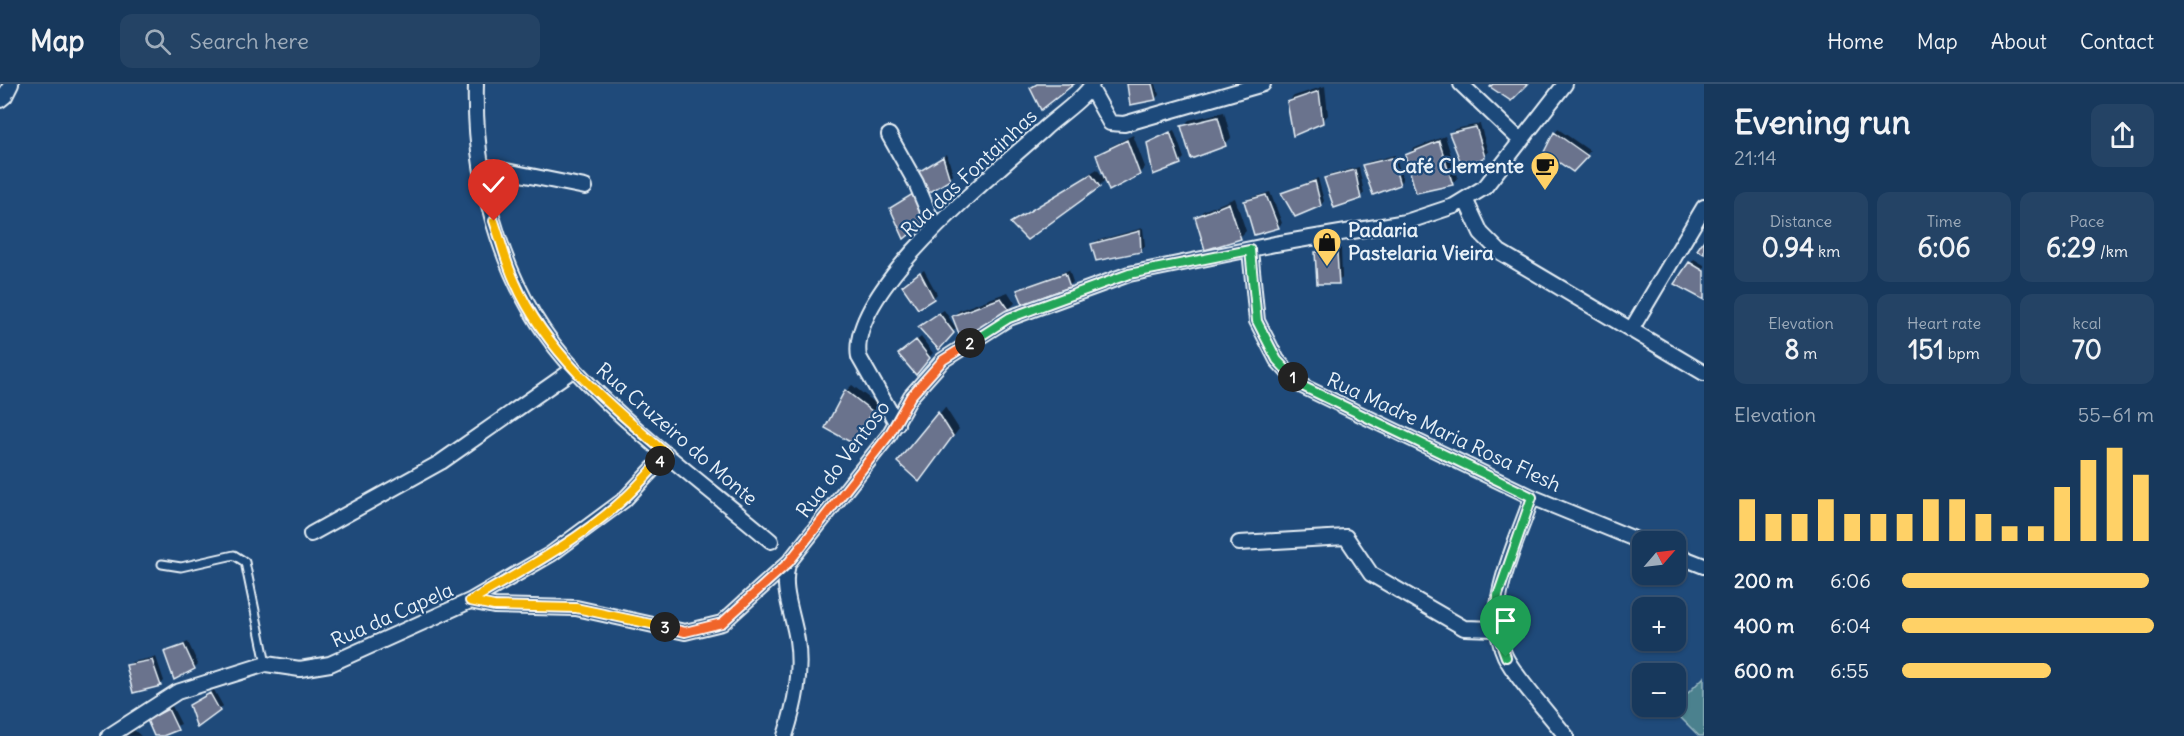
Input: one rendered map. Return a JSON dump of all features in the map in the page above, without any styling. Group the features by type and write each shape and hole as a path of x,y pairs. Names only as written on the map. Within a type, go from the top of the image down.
{"street":[{"path":"0,100 5,96 11,84"},
{"name":"Rua Cruzeiro do Monte","path":"476,84 481,166 494,221 515,283 547,335 574,369 618,412 771,541"},
{"path":"1091,86 1110,123 1124,124 1263,84"},
{"path":"1461,84 1521,141"},
{"path":"1566,84 1485,187 1466,201 1481,233 1500,252 1704,373"},
{"name":"Rua das Fontainhas","path":"897,424 860,357 857,345 862,324 876,296 935,228 1091,86"},
{"path":"889,135 916,183 935,228"},
{"path":"481,166 585,187"},
{"name":"Rua do Ventoso","path":"789,562 897,424 911,396 943,360 1009,318 1129,274 1406,222 1466,201"},
{"path":"1631,330 1704,207"},
{"name":"Rua Madre Maria Rosa Flesh","path":"1250,250 1257,321 1277,360 1300,385 1532,497 1632,538"},
{"path":"311,534 441,462 574,369"},
{"path":"470,601 551,554 624,500 667,454"},
{"path":"1532,497 1498,595 1496,629 1506,657 1566,736"},
{"path":"1239,543 1346,537 1371,574 1464,628 1496,629"},
{"path":"1686,559 1704,566"},
{"path":"785,736 798,684 797,643 784,580 789,562"},
{"name":"Rua da Capela","path":"109,736 177,692 266,664 300,669 330,664 470,601 494,606 576,608 685,632 722,623 789,562"}],"lane":[{"path":"162,564 181,567 234,555 245,562 266,664"}],"green space":[{"path":"1704,677 1704,736 1699,736 1680,717 1686,717 1686,695"}],"building":[{"path":"1037,84 1074,84 1041,110 1030,88"},
{"path":"1127,84 1152,84 1156,100 1130,105"},
{"path":"1493,84 1528,84 1511,101 1490,87"},
{"path":"1319,91 1323,123 1293,136 1287,102"},
{"path":"1218,117 1226,146 1191,159 1181,126"},
{"path":"1476,127 1485,157 1463,168 1449,133"},
{"path":"1170,132 1181,164 1153,175 1147,143"},
{"path":"1554,132 1588,156 1573,172 1544,152"},
{"path":"1127,140 1140,175 1109,191 1096,155"},
{"path":"1439,141 1453,185 1416,193 1405,155"},
{"path":"943,157 950,180 927,194 918,172"},
{"path":"1392,158 1400,185 1373,195 1362,165"},
{"path":"1355,170 1361,199 1334,208 1324,178"},
{"path":"1091,174 1100,187 1027,240 1010,223"},
{"path":"1315,181 1321,206 1295,217 1281,193"},
{"path":"916,192 927,220 904,239 890,208"},
{"path":"1266,195 1279,228 1254,235 1244,201"},
{"path":"1229,203 1241,239 1205,250 1195,217"},
{"path":"1140,231 1141,252 1096,261 1091,244"},
{"path":"1704,240 1704,254 1697,250"},
{"name":"Padaria Pastelaria Vieira","path":"1315,252 1337,252 1339,284 1317,284"},
{"path":"1689,262 1704,271 1704,300 1674,284"},
{"path":"920,272 934,299 918,309 902,286"},
{"path":"1065,273 1070,287 1023,304 1017,290"},
{"path":"1001,298 1010,311 961,339 952,316"},
{"path":"939,313 954,333 939,350 918,327"},
{"path":"916,340 930,358 916,375 898,354"},
{"path":"845,390 873,412 852,443 825,428"},
{"path":"938,412 953,436 919,482 897,462"},
{"path":"184,645 195,669 174,680 164,652"},
{"path":"152,660 161,686 133,693 126,665"},
{"path":"210,693 220,711 197,728 189,705"},
{"path":"168,709 178,730 163,736 154,736 147,720"}],"place":[{"name":"Café Clemente","path":"1545,192"},
{"name":"Padaria Pastelaria Vieira","path":"1327,268"}],"route":[{"path":"494,221 515,283 547,335 574,369 618,412 667,454 624,500 551,554 470,601 494,606 576,608 685,632 722,623 789,562 889,435 911,396 943,360 1009,318 1083,290 1129,274 1250,250 1257,321 1277,360 1300,385 1532,497 1498,595 1496,629 1506,657"}]}
